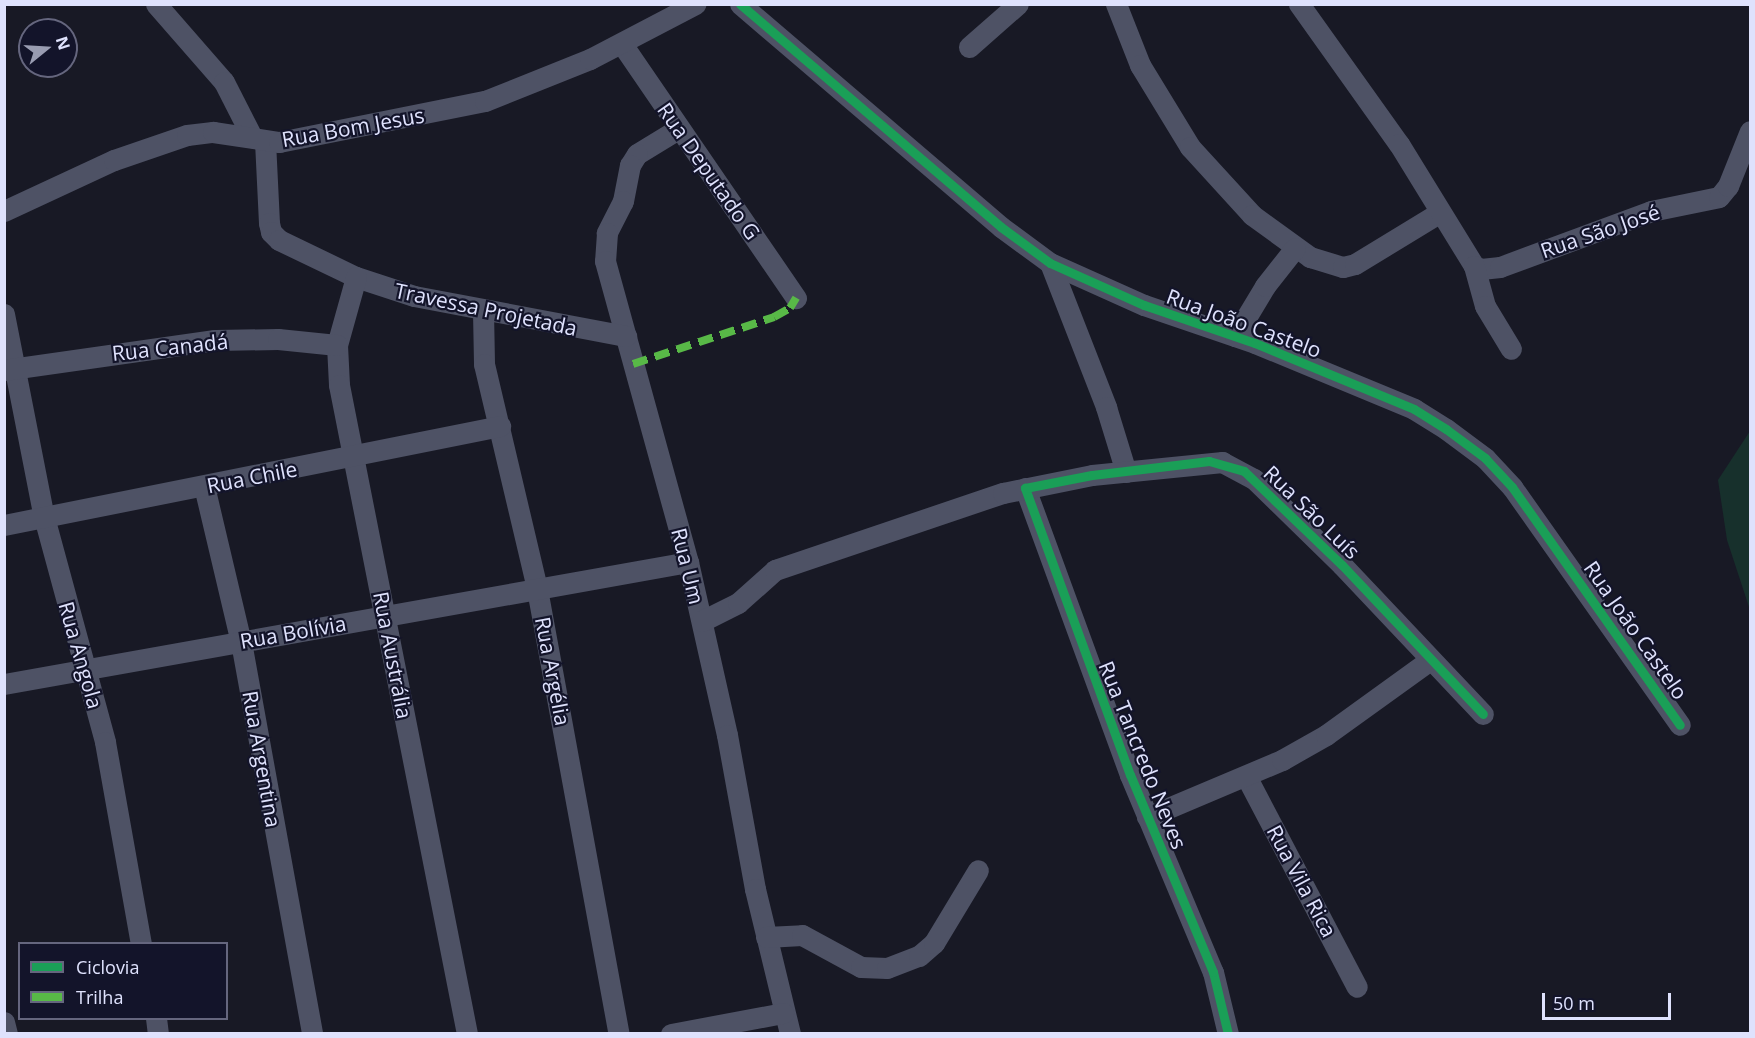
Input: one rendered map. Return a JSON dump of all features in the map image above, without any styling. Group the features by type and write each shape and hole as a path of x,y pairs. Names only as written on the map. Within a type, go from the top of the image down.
{"street":[{"path":"156,4 224,82 258,139"},
{"name":"Rua Bom Jesus","path":"4,211 114,160 187,135 213,132 258,139 292,141 485,101 622,44 694,4"},
{"name":"Rua João Castelo","path":"740,4 1001,227 1050,263 1144,305 1235,336 1414,409 1485,458 1524,503 1680,725"},
{"path":"969,47 1018,4"},
{"path":"1116,4 1145,73 1190,147 1223,187 1295,248 1326,264 1349,267 1439,213"},
{"path":"1299,4 1399,144 1439,213 1474,266 1485,306 1511,349"},
{"name":"Rua Deputado G","path":"622,44 678,129 796,298"},
{"name":"Rua Um","path":"678,129 636,154 630,165 623,201 607,233 604,261 688,562 766,937 790,1034"},
{"name":"Rua São José","path":"1474,266 1500,267 1651,211 1719,196 1728,186 1750,131"},
{"name":"Travessa Projetada","path":"258,139 269,223 274,237 356,277 414,296 483,311 626,336"},
{"path":"1235,336 1265,286 1295,248"},
{"path":"1050,263 1107,407 1126,472"},
{"name":"Rua Austrália","path":"356,277 337,345 339,385 467,1034"},
{"name":"Rua Argélia","path":"483,311 484,364 537,589 619,1034"},
{"name":"Rua Angola","path":"4,314 10,369 44,517 63,596 87,669 105,742 141,942"},
{"name":"Rua Canadá","path":"10,369 214,340 278,339 337,345"},
{"name":"Rua Chile","path":"4,525 500,426"},
{"name":"Rua São Luís","path":"702,621 738,603 775,570 1026,488 1209,461 1244,471 1341,565 1482,714"},
{"name":"Rua Argentina","path":"204,486 241,642 312,1034"},
{"name":"Rua Tancredo Neves","path":"1026,488 1147,817 1213,972 1228,1034"},
{"name":"Rua Bolívia","path":"4,684 688,562"},
{"path":"1147,817 1246,776 1326,735 1430,660"},
{"name":"Rua Vila Rica","path":"1246,776 1357,987"},
{"path":"766,937 802,935 861,967 887,968 919,956 934,943 978,870"},
{"path":"672,1034 783,1013"},
{"path":"4,1022 7,1034"}],"green space":[{"path":"1750,431 1750,610 1727,540 1718,480"}],"marked path":[{"path":"633,364 774,317 790,308 796,298"}],"cycle path":[{"path":"740,4 1001,227 1050,263 1144,305 1255,343 1414,409 1485,458 1512,487 1680,725"},
{"path":"1228,1034 1213,972 1130,775 1025,488 1092,475 1209,461 1244,471 1342,565 1483,714"}]}
